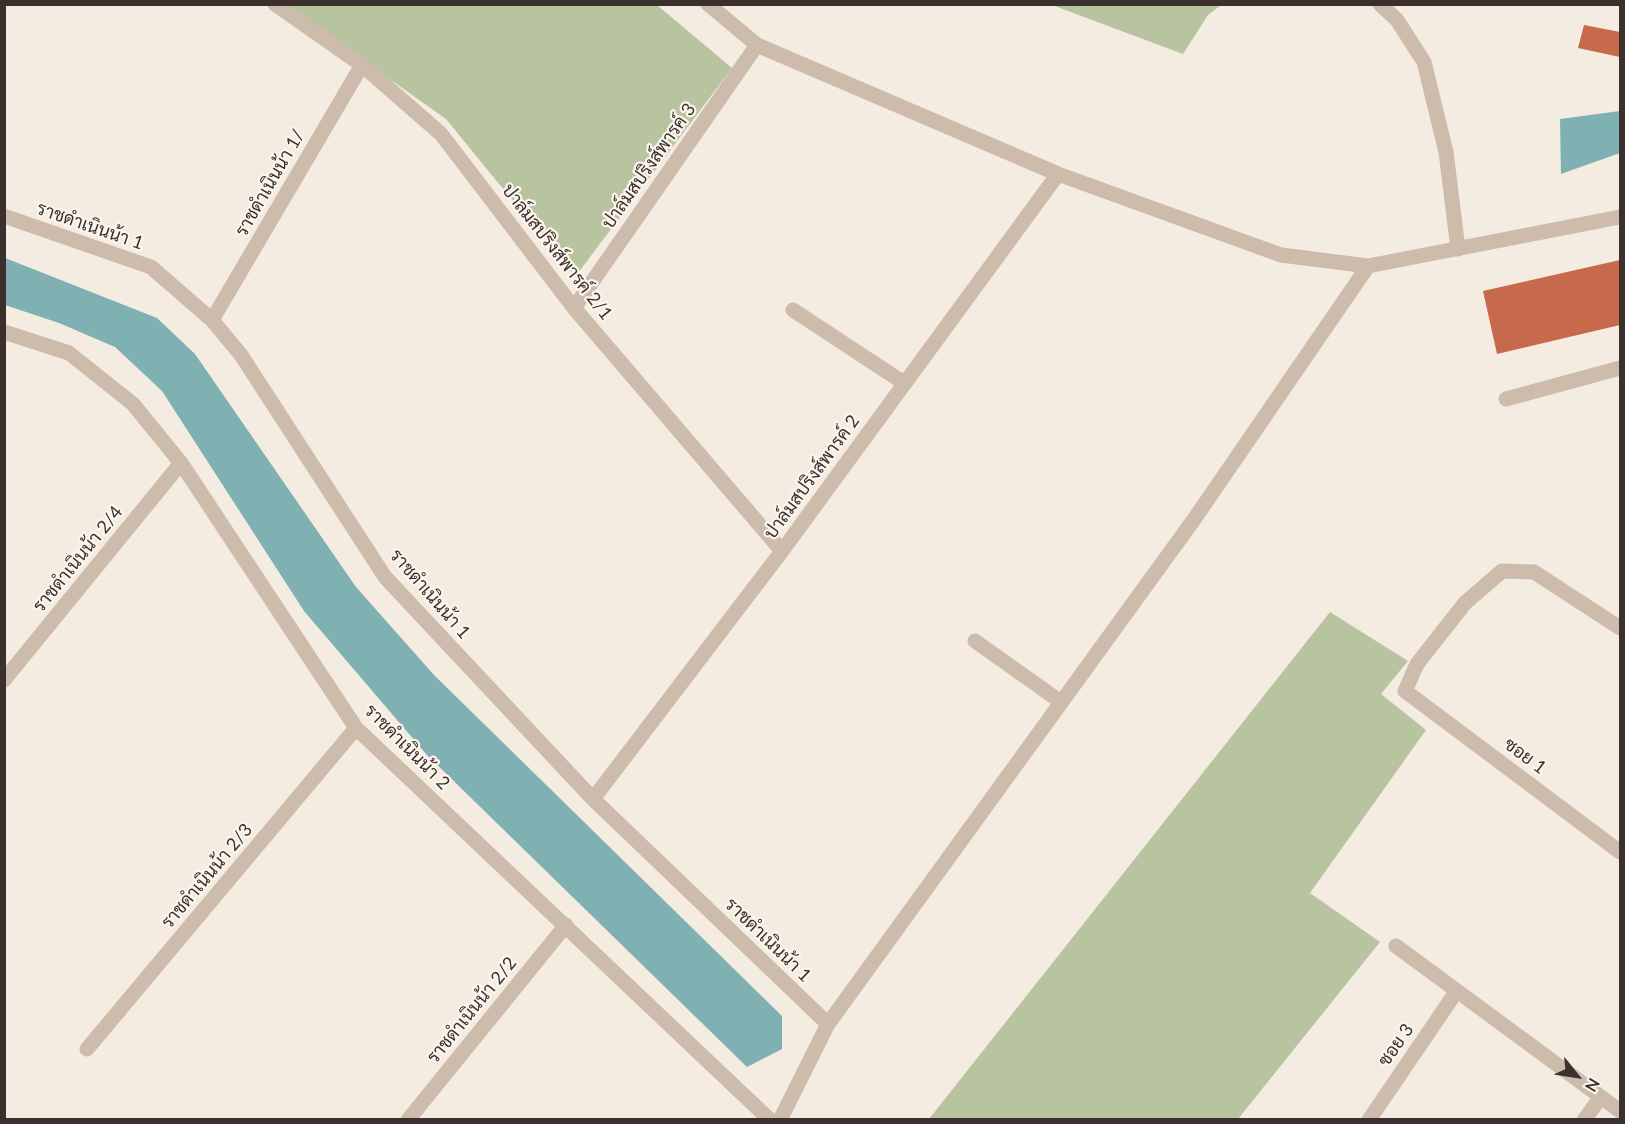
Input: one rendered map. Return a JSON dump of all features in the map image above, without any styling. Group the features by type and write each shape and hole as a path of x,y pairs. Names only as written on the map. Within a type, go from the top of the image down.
{"street":[{"name":"ปาล์มสปริงส์พารค์ 2/1","path":"275,4 362,65 441,134 574,308 782,551"},
{"path":"708,4 757,45 1058,174 1281,255 1368,266 1620,217"},
{"path":"1380,4 1397,20 1424,62 1446,152 1458,249"},
{"name":"ปาล์มสปริงส์พารค์ 3","path":"574,308 757,45"},
{"name":"ราชดำเนินน้า 1/","path":"212,320 362,65"},
{"name":"ปาล์มสปริงส์พารค์ 2","path":"593,799 782,551 1058,174"},
{"name":"ราชดำเนินน้า 1","path":"4,216 151,267 212,320 242,355 385,577 593,799 828,1024"},
{"path":"780,1119 828,1024 1195,518 1368,266"},
{"path":"793,310 904,383"},
{"name":"ราชดำเนินน้า 2","path":"4,332 69,353 133,404 181,463 356,728 770,1119"},
{"path":"1506,399 1620,368"},
{"name":"ราชดำเนินน้า 2/4","path":"5,678 181,463"},
{"name":"ซอย 1","path":"1620,628 1534,572 1502,571 1465,603 1418,664 1406,691 1620,852"},
{"path":"975,641 1061,702"},
{"name":"ราชดำเนินน้า 2/3","path":"87,1049 356,728"},
{"name":"ราชดำเนินน้า 2/2","path":"408,1119 566,925"},
{"path":"1396,946 1620,1111"},
{"name":"ซอย 3","path":"1369,1119 1456,992"},
{"path":"1584,1119 1601,1097"}],"green space":[{"path":"285,5 657,5 732,68 575,277 446,119"},
{"path":"1052,5 1221,5 1208,15 1183,54"},
{"path":"1330,612 1408,661 1381,694 1426,730 1310,893 1380,942 1238,1119 929,1119"}],"water":[{"path":"1620,111 1620,153 1561,174 1560,119"},
{"path":"5,258 157,318 195,354 356,587 434,675 782,1016 782,1049 747,1067 427,755 304,611 162,391 115,347 59,323 5,305"}],"building":[{"path":"1584,25 1620,32 1620,57 1578,48"},
{"path":"1620,260 1620,325 1497,354 1483,291"}]}
